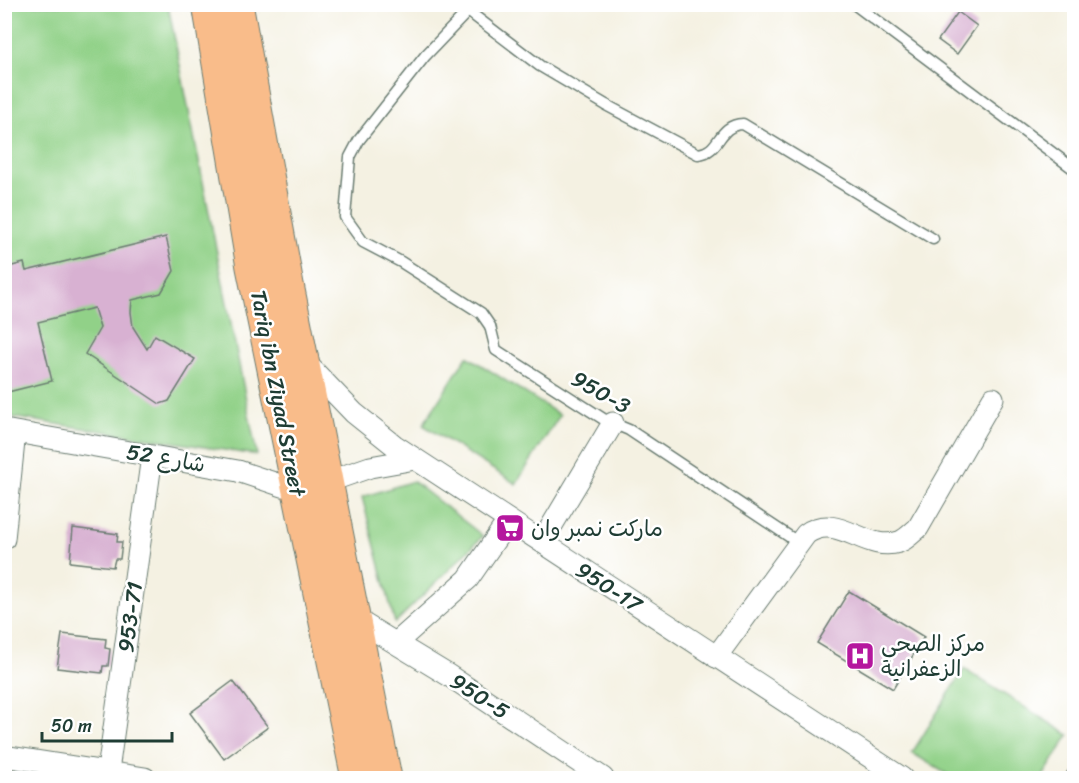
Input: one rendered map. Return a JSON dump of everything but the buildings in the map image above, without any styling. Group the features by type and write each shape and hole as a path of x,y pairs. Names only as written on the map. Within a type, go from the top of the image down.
{"main road":[{"name":"Tariq ibn Ziyad Street","path":"209,4 253,267 312,484 354,618 385,778"},
{"name":"Tariq ibn Ziyad Street","path":"236,4 252,104 301,357 312,484 358,778"}],"street":[{"name":"950-17","path":"301,357 354,413 415,459 900,778"},
{"path":"716,657 799,543 816,527 828,525 878,543 900,542 918,528 993,398"},
{"path":"542,542 613,423"},
{"name":"شارع 52","path":"10,431 238,471 272,484 312,484"},
{"path":"4,539 10,431"},
{"name":"953-71","path":"108,775 152,456"},
{"path":"312,484 370,467 415,459"},
{"path":"396,643 468,579 508,521"},
{"name":"950-5","path":"354,618 603,778"},
{"path":"4,756 108,775 145,778"}],"lane":[{"path":"854,4 1074,169"},
{"path":"470,8 540,66 698,154 705,154 713,147 725,129 733,124 743,124 933,239"},
{"name":"950-3","path":"470,8 425,56 359,140 350,158 345,217 363,242 401,262 481,313 490,326 496,350 613,423 629,430 799,543"},
{"path":"1070,778 1074,772"}],"green space":[{"path":"5,5 168,5 257,455 5,416"},
{"path":"467,356 560,415 516,484 423,425"},
{"path":"413,481 483,536 395,623 362,497"},
{"path":"964,669 1069,735 1042,778 953,778 912,753"}],"place":[{"name":"ماركت نمبر وان","path":"510,528"},
{"name":"مركز الصحي الزعفرانية","path":"860,656"}]}
